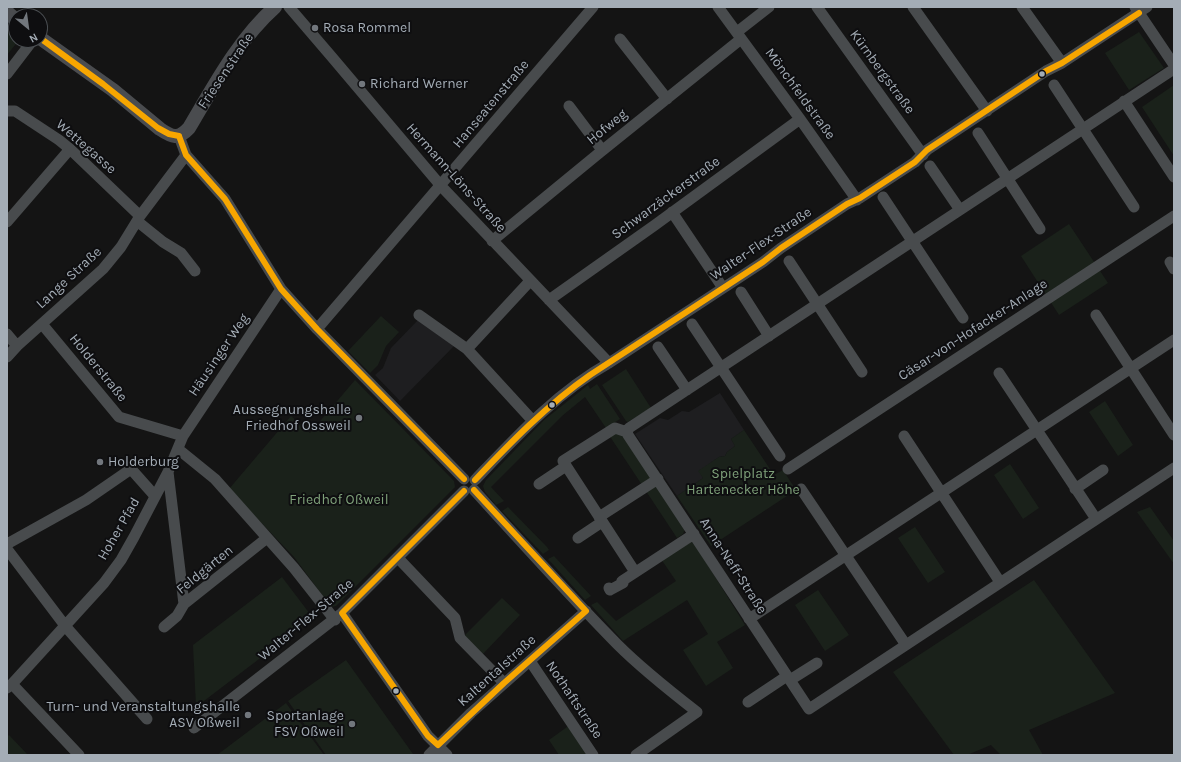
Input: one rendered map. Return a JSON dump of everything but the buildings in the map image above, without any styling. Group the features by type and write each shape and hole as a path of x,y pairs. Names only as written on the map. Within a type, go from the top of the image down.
{"main road":[{"name":"Friesenstraße","path":"179,136 188,128 239,48 275,7"},
{"path":"48,44 113,90 160,129 171,135 179,136"}],"street":[{"name":"Hermann-Löns-Straße","path":"289,7 441,186 609,363"},
{"name":"Hanseatenstraße","path":"317,330 593,7"},
{"name":"Mönchfeldstraße","path":"718,7 857,200"},
{"name":"Hofweg","path":"492,241 666,99 769,7"},
{"name":"Kürnbergstraße","path":"816,7 922,155"},
{"path":"913,7 987,111"},
{"path":"1022,7 1062,63"},
{"path":"1140,9 1174,65"},
{"name":"Walter-Flex-Straße","path":"194,728 339,616 533,421 576,384 763,262 847,204 857,200 915,162 927,150 1046,71 1062,63 1140,9"},
{"path":"620,39 666,99"},
{"path":"9,69 26,48"},
{"path":"634,572 562,461 615,428 627,432 629,428 1174,69"},
{"path":"1054,85 1134,207"},
{"path":"1124,101 1174,177"},
{"path":"570,106 602,150"},
{"name":"Wettegasse","path":"7,111 15,110 70,149 163,242 181,253 195,271"},
{"name":"Schwarzäckerstraße","path":"548,300 800,119"},
{"path":"978,133 1040,229"},
{"path":"179,136 186,155 225,199 281,289 317,330 469,485 619,645 640,665 697,712 636,755"},
{"path":"7,222 70,149"},
{"name":"Lange Straße","path":"7,357 17,346 103,269 121,247 139,219 186,155"},
{"path":"930,166 960,210"},
{"path":"882,197 963,318"},
{"path":"672,212 723,288"},
{"name":"Cäsar-von-Hofacker-Anlage","path":"788,469 1174,216"},
{"path":"789,261 862,372"},
{"path":"467,349 530,281"},
{"name":"Häusinger Weg","path":"183,436 281,289"},
{"path":"741,292 769,336"},
{"path":"419,315 467,349 533,421"},
{"path":"1096,315 1174,435"},
{"name":"Holderstraße","path":"42,324 119,417 183,436"},
{"path":"692,324 780,456"},
{"path":"7,334 17,346"},
{"path":"749,619 1174,340"},
{"path":"658,346 687,390"},
{"path":"999,373 1096,519"},
{"name":"Anna-Neff-Straße","path":"627,432 809,708 906,645"},
{"name":"Hoher Pfad","path":"79,755 9,686 66,627 104,583 121,560 168,472 183,436"},
{"path":"904,436 1000,582"},
{"path":"178,449 215,479 306,582 339,616 428,736 447,755"},
{"path":"539,484 566,466"},
{"path":"802,488 906,645 1174,468"},
{"path":"7,544 86,500 131,469 155,496"},
{"path":"1075,489 1103,470"},
{"path":"168,472 184,604"},
{"path":"578,538 658,479"},
{"path":"609,588 610,590 623,583 622,581 634,572 694,534"},
{"name":"Feldgärten","path":"164,627 177,616 184,604 267,538"},
{"path":"7,549 66,627 147,719"},
{"path":"398,558 455,618 460,638 504,683"},
{"name":"Kaltentalstraße","path":"429,755 504,683 586,611"},
{"name":"Nothaftstraße","path":"530,661 593,755"},
{"path":"748,702 817,663"}],"shaded area":[{"path":"418,320 455,345 400,401 375,375 383,368 391,348"},
{"path":"720,393 744,430 731,439 735,446 727,452 725,456 719,457 699,471 703,478 677,496 635,434 660,418 668,420 682,411 689,412"}],"green space":[{"path":"7,29 8,48 13,48 7,55"},
{"path":"1139,32 1164,68 1129,90 1105,53"},
{"path":"1174,85 1174,156 1142,107"},
{"path":"1069,224 1108,283 1059,315 1021,256"},
{"path":"381,316 399,332 386,346 378,365 370,373 348,351"},
{"path":"626,369 651,408 628,422 602,385"},
{"name":"Friedhof Oßweil","path":"355,380 454,481 455,487 336,606 331,607 294,557 229,489 291,416 310,433"},
{"path":"597,384 620,419 606,428 585,397 562,416 491,487 504,501 496,505 485,492 483,486 486,480 544,420 588,385 590,389"},
{"path":"1105,401 1133,445 1118,456 1089,412"},
{"name":"Spielplatz Hartenecker Höhe","path":"744,430 774,475 783,470 796,490 711,546 677,496 703,478 698,471 719,457 725,456 727,452 735,446 731,439"},
{"path":"621,433 685,529 683,534 677,538 609,435"},
{"path":"1010,464 1039,508 1023,519 994,475"},
{"path":"508,507 549,550 543,554 502,511"},
{"path":"1150,507 1174,541 1174,564 1137,512"},
{"path":"915,527 945,572 928,583 898,538"},
{"path":"693,541 745,625 717,642 733,668 706,686 683,650 708,634 687,600 623,641 591,605 597,602 616,621 676,581 661,559"},
{"path":"554,556 591,596 585,600 548,559"},
{"path":"282,577 313,618 196,707 193,645"},
{"path":"1034,580 1115,693 1029,730 1043,755 1001,755 991,745 967,755 954,755 893,672"},
{"path":"818,590 849,635 825,651 795,605"},
{"path":"502,598 520,615 483,654 464,636"},
{"path":"346,660 413,754 326,755 288,701"},
{"path":"286,703 324,755 217,755"},
{"path":"569,727 589,755 559,755 549,740"},
{"path":"9,735 28,755 7,755 7,737"}],"transit line":[{"path":"475,480 544,411 590,375 763,262 781,248 847,204 860,198 915,162 927,150 1046,71 1062,63 1139,13"},
{"path":"48,44 103,84 158,128 169,134 179,136"},
{"path":"179,136 186,155 225,199 281,289 317,329 464,479"},
{"path":"464,491 342,613 428,736 438,745 504,683 586,611 474,490"}],"place":[{"name":"Rosa Rommel","path":"315,28"},
{"name":"Richard Werner","path":"362,84"},
{"name":"Aussegnungshalle Friedhof Ossweil","path":"359,418"},
{"name":"Holderburg","path":"100,462"},
{"name":"Turn- und Veranstaltungshalle ASV Oßweil","path":"248,715"},
{"name":"Sportanlage FSV Oßweil","path":"352,724"}]}
